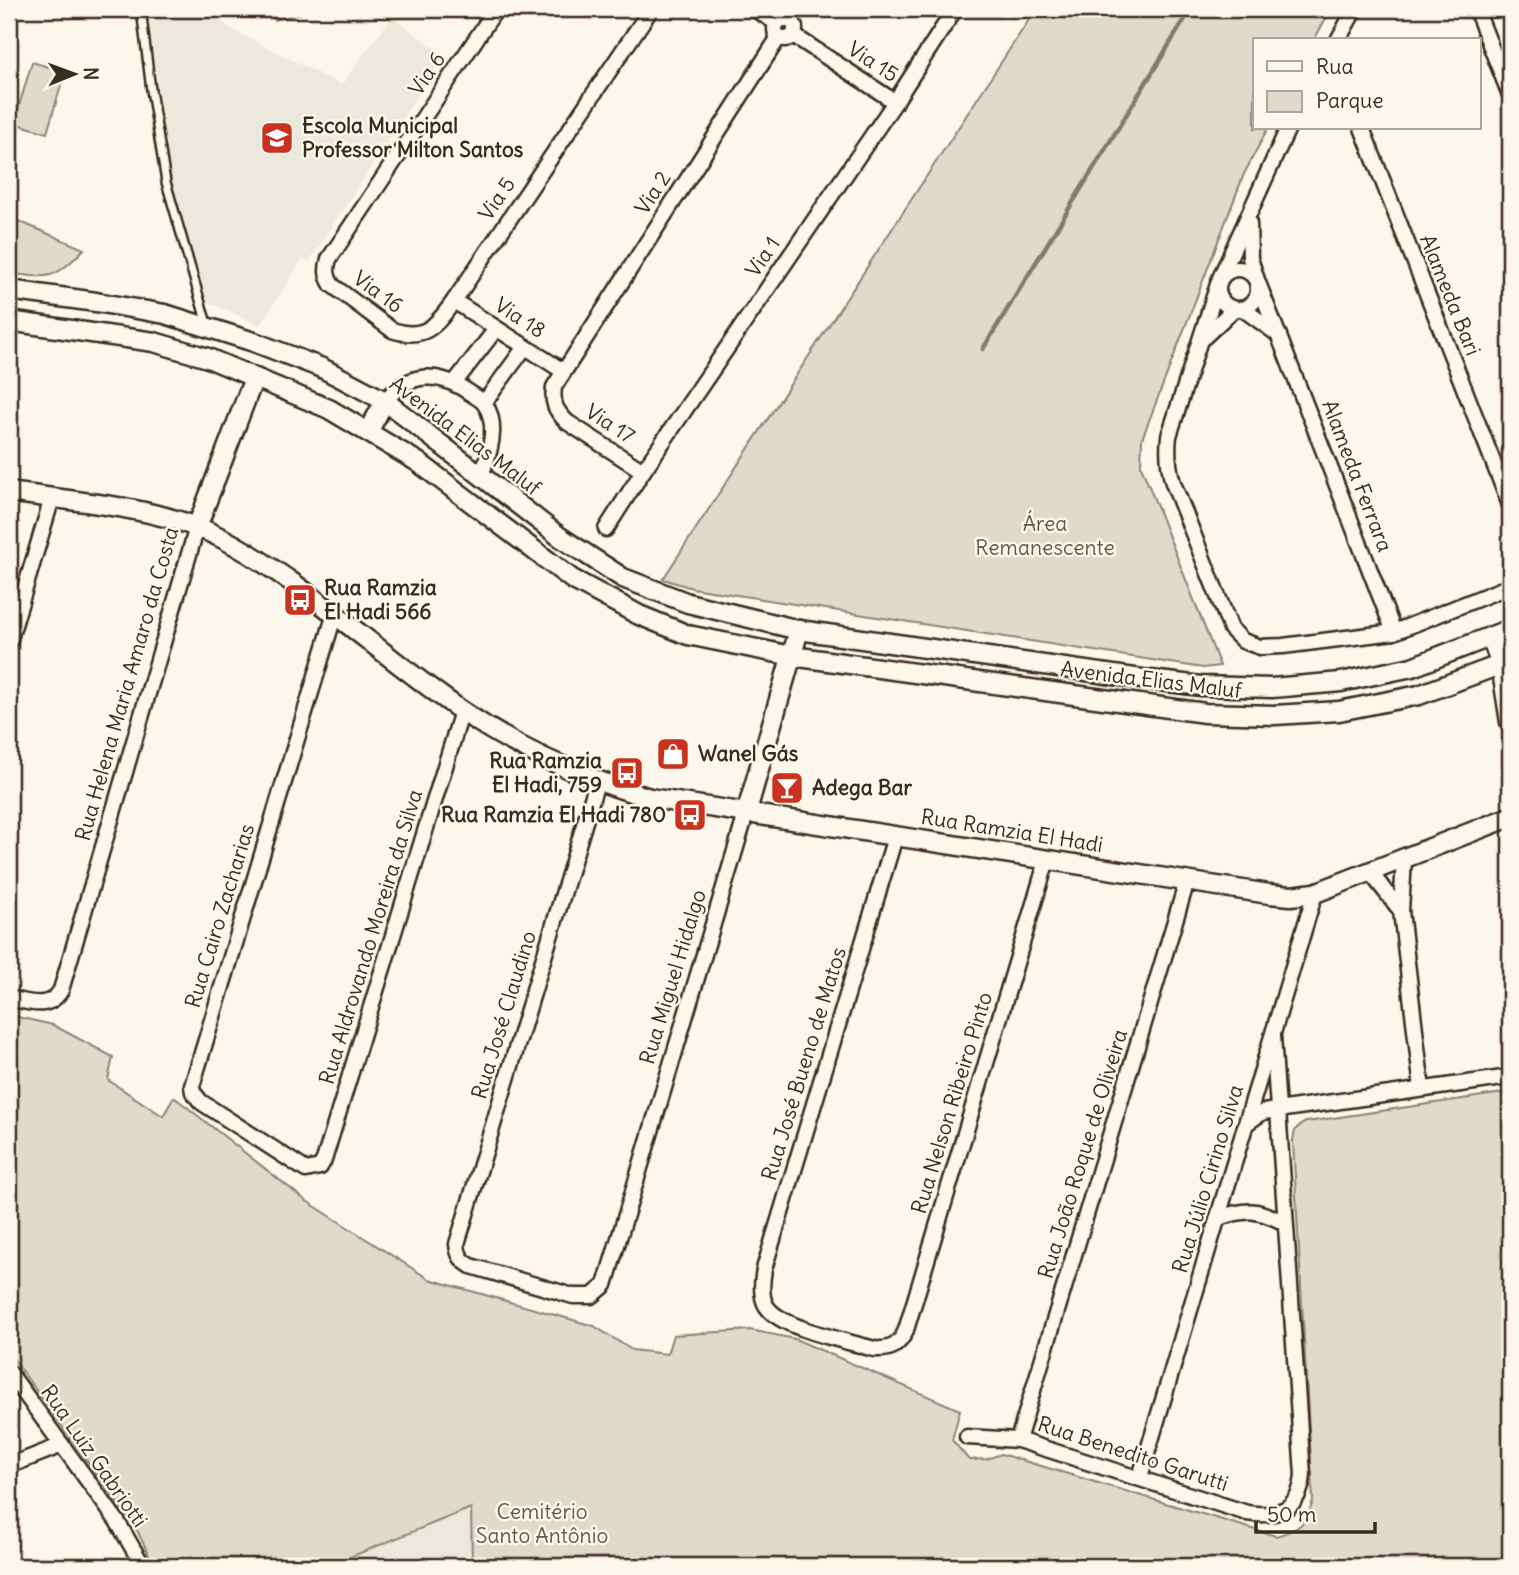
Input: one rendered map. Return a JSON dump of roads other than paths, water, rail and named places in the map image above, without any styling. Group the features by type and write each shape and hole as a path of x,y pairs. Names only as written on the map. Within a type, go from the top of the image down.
{"street":[{"name":"Via 6","path":"326,269 329,258 496,9"},
{"name":"Via 5","path":"418,333 436,325 454,301 650,9"},
{"name":"Via 15","path":"754,9 787,25 895,102"},
{"name":"Via 1","path":"606,529 955,9"},
{"path":"1339,38 1355,9"},
{"path":"1476,9 1510,95"},
{"name":"Via 2","path":"563,371 787,25"},
{"path":"1288,130 1220,278 1169,436 1168,467 1231,629 1243,641 1260,646 1283,646 1394,632 1510,586"},
{"name":"Alameda Bari","path":"1361,131 1510,505"},
{"name":"Alameda Ferrara","path":"1250,211 1248,240 1257,280 1394,632"},
{"name":"Via 16","path":"326,269 332,285 392,330 403,334 418,333"},
{"path":"1201,341 1238,309 1251,305 1256,298 1259,289 1257,280 1243,269 1233,269 1220,278 1220,298 1225,305 1238,309 1280,336"},
{"name":"Avenida Elias Maluf","path":"9,290 165,314 322,368 386,401 560,537 623,578 688,603 799,630 1142,679 1200,686 1272,688 1341,682 1412,667 1510,629"},
{"name":"Via 18","path":"454,301 563,371"},
{"name":"Avenida Elias Maluf","path":"9,321 154,342 208,358 329,409 418,462 572,579 639,615 688,635 792,656 1205,713 1275,716 1339,711 1419,695 1506,663"},
{"path":"456,382 496,329"},
{"path":"484,402 526,347"},
{"name":"Via 17","path":"563,371 554,387 553,401 557,412 567,422 643,471"},
{"name":"Rua Helena Maria Amaro da Costa","path":"9,998 33,1003 50,1002 61,990 197,527 254,378"},
{"path":"368,432 398,386 412,380 431,378 456,382 484,402 493,441 481,475 471,483 465,483 418,462"},
{"name":"Rua Ramzia El Hadi","path":"9,492 121,508 197,527 256,556 462,711 513,742 597,782 650,798 1269,894 1315,893 1510,817"},
{"path":"9,642 52,498"},
{"name":"Rua Cairo Zacharias","path":"313,1170 300,1167 201,1102 192,1092 192,1086 335,613"},
{"path":"792,656 799,630"},
{"path":"1491,637 1506,663 1510,722"},
{"name":"Rua Miguel Hidalgo","path":"583,1298 599,1293 604,1285 792,656"},
{"name":"Rua Aldrovando Moreira da Silva","path":"313,1170 320,1167 324,1160 462,711"},
{"name":"Rua José Claudino","path":"583,1298 471,1266 462,1261 457,1244 597,782"},
{"name":"Rua José Bueno de Matos","path":"886,1350 794,1326 777,1318 765,1305 762,1287 764,1269 895,837"},
{"path":"1404,859 1401,911 1422,1089"},
{"name":"Rua Nelson Ribeiro Pinto","path":"886,1350 895,1347 906,1331 1048,860"},
{"path":"1370,872 1401,911"},
{"name":"Rua João Roque de Oliveira","path":"1018,1440 1187,881"},
{"name":"Rua Júlio Cirino Silva","path":"1140,1477 1315,893"},
{"path":"1218,1218 1255,1210 1285,1223 1273,1036"},
{"path":"1247,1123 1255,1115 1279,1109 1510,1077"},
{"name":"Rua Benedito Garutti","path":"967,1437 1018,1440 1247,1513 1264,1515 1285,1509 1300,1494 1303,1475 1285,1223"},
{"name":"Rua Luiz Gabriotti","path":"9,1372 117,1521 143,1566"},
{"path":"9,1465 62,1445"}],"lane":[{"path":"141,9 166,182 208,328"}],"waterway":[{"path":"983,349 1191,9"}],"place":[{"name":"Escola Municipal Professor Milton Santos","path":"277,138"},
{"name":"Rua Ramzia El Hadi 566","path":"300,600"},
{"name":"Wanel Gás","path":"673,754"},
{"name":"Rua Ramzia El Hadi, 759","path":"627,773"},
{"name":"Adega Bar","path":"787,788"},
{"name":"Rua Ramzia El Hadi 780","path":"690,815"}],"park label":[{"name":"Área Remanescente","path":"1045,536"},
{"name":"Cemitério Santo Antônio","path":"542,1524"}]}
